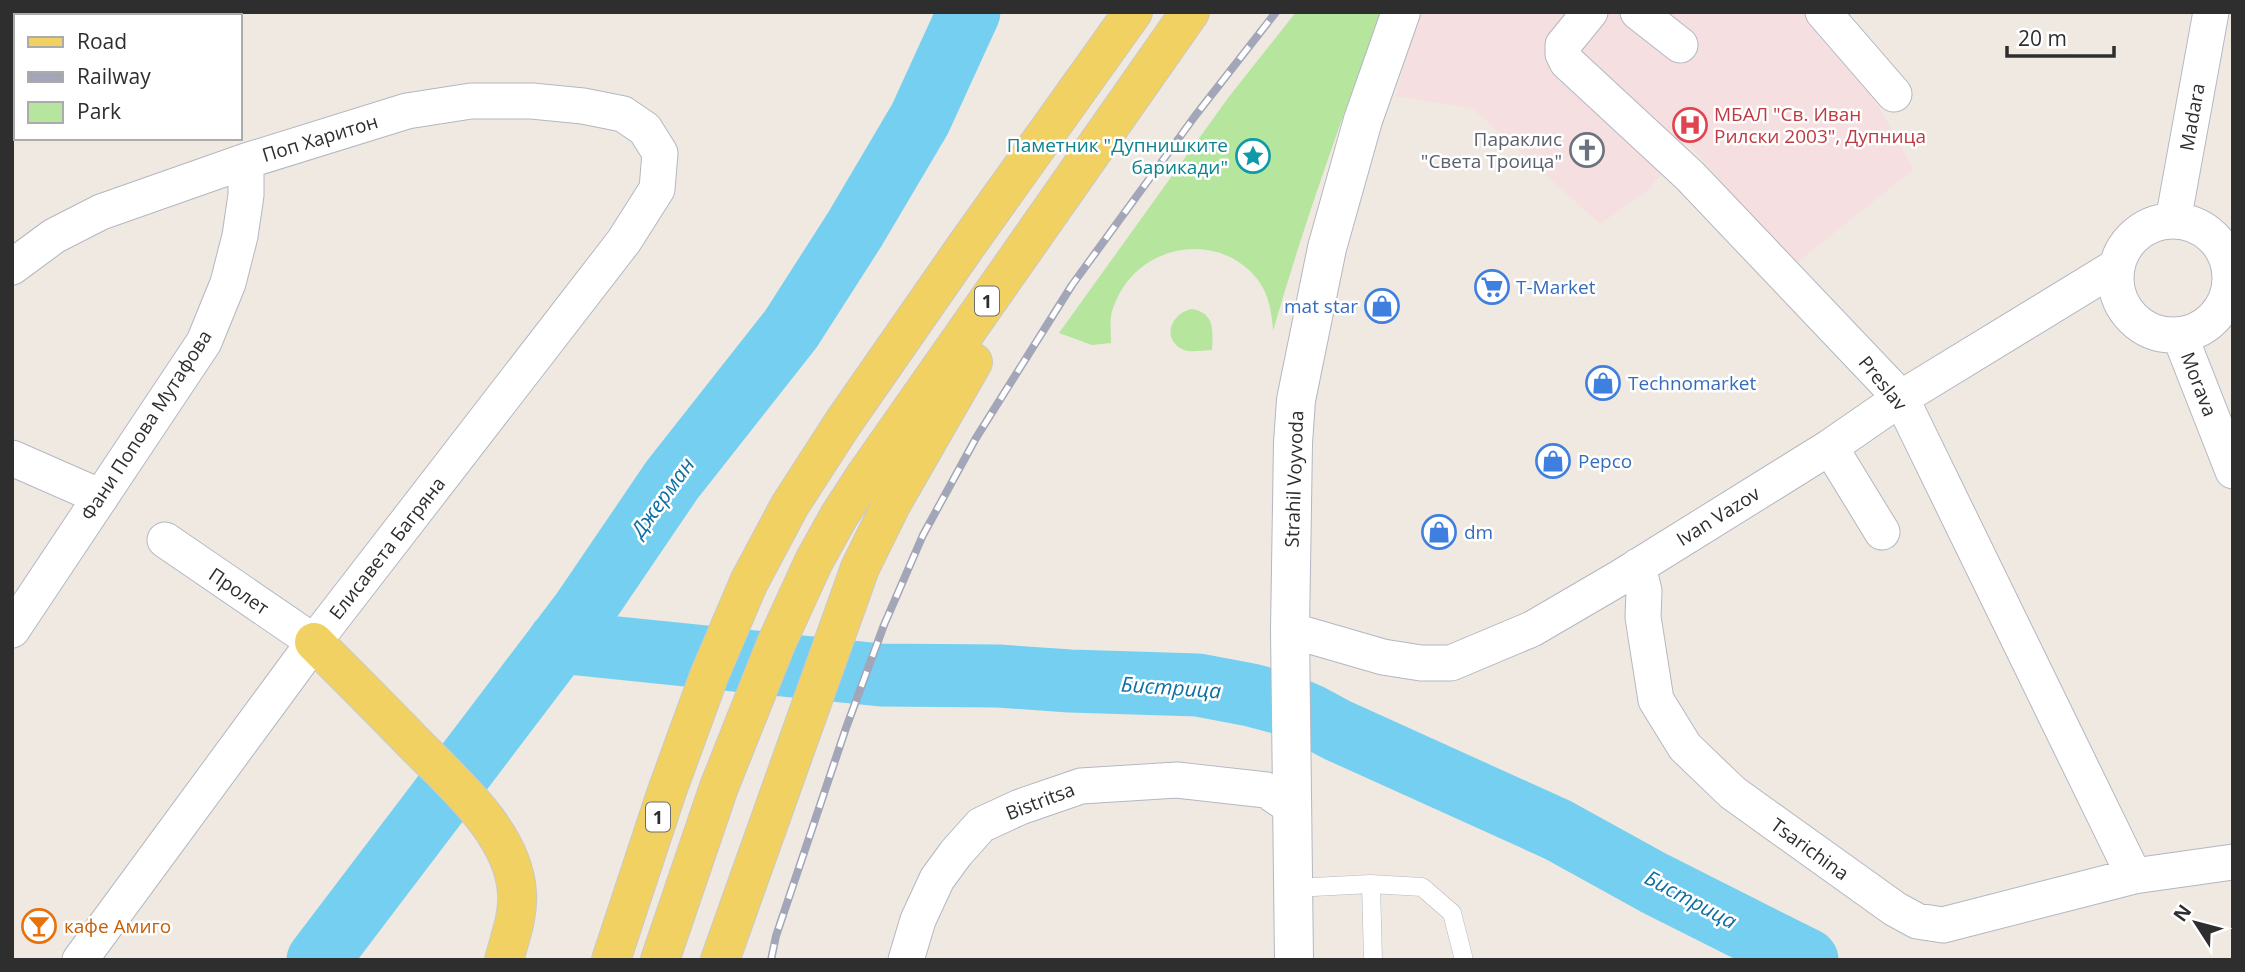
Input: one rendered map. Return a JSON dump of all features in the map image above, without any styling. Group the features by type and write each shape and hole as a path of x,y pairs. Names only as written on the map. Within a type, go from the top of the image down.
{"main road":[{"name":"1","path":"611,960 667,791 709,676 749,582 790,505 843,423 966,246 1133,12"},
{"name":"1","path":"660,960 696,851 757,691 796,598 839,516 1190,12"},
{"path":"720,960 860,568 892,503 949,401 1162,52"},
{"path":"314,642 476,807 503,847 513,872 517,893 515,919 504,960"}],"street":[{"name":"Strahil Voyvoda","path":"1294,960 1290,630 1293,443 1298,386 1330,235 1363,120 1401,12"},
{"name":"Preslav","path":"1590,12 1563,45 1567,62 1690,176 1901,398 2134,876"},
{"path":"1638,12 1681,45"},
{"path":"1823,12 1894,94"},
{"name":"Madara","path":"2173,221 2211,12"},
{"name":"Поп Харитон","path":"12,267 54,236 101,212 246,161 407,111 471,101 532,101 583,106 623,114 645,129"},
{"name":"Елисавета Багряна","path":"80,960 314,642 631,231 657,189 660,153 645,129"},
{"name":"Фани Попова Мутафова","path":"12,631 204,342 228,283 240,236 246,195 246,161"},
{"path":"2173,221 2187,223 2223,236 2224,253 2230,272 2227,311 2196,331 2180,336 2153,332 2130,317 2120,302 2115,285 2117,266 2124,248 2136,234 2153,224 2173,221"},
{"name":"Ivan Vazov","path":"1290,630 1383,657 1421,663 1451,663 1532,629 1830,447 1901,398 2117,266"},
{"name":"Morava","path":"2180,336 2233,471"},
{"path":"1830,447 1882,532"},
{"path":"12,458 101,497"},
{"name":"Пролет","path":"164,540 314,642"},
{"name":"Tsarichina","path":"1638,566 1644,591 1643,617 1657,700 1685,747 1733,793 1895,909 1917,921 1943,925 2134,876"},
{"name":"Bistritsa","path":"906,960 918,920 937,879 956,853 981,825 1020,807 1081,786 1177,780 1266,790 1293,790"},
{"path":"2134,876 2233,862"}],"lane":[{"path":"1294,888 1371,884 1422,887 1452,913 1464,960"},
{"path":"1371,884 1373,960"}],"shaded area":[{"name":"МБАЛ \"Св. Иван Рилски 2003\", Дупница","path":"1419,12 1810,12 1854,64 1914,169 1794,265 1687,142 1648,190 1600,224 1472,108 1396,96"}],"green space":[{"path":"12,12 166,12 14,14 12,46"},
{"path":"1296,12 1381,12 1338,131 1273,331 1271,311 1258,280 1244,266 1228,256 1192,249 1156,258 1140,268 1127,282 1112,312 1111,343 1092,345 1059,333 1228,98"},
{"path":"1191,309 1205,314 1208,318 1212,329 1212,350 1187,351 1172,340 1173,322"}],"waterway":[{"name":"Джерман","path":"318,960 583,611 672,480 791,329 855,229 920,119 969,12"},
{"name":"Бистрица","path":"559,642 881,675 998,676 1198,685 1251,695 1281,703 1311,716 1558,830 1654,883 1807,960"}],"railway":[{"path":"771,960 776,936 846,728 884,625 923,535 976,438 1072,285 1195,116 1276,12"}],"place":[{"name":"МБАЛ \"Св. Иван Рилски 2003\", Дупница","path":"1690,125"},
{"name":"Параклис \"Света Троица\"","path":"1587,150"},
{"name":"Паметник \"Дупнишките барикади\"","path":"1253,156"},
{"name":"T-Market","path":"1492,287"},
{"name":"mat star","path":"1382,306"},
{"name":"Technomarket","path":"1603,383"},
{"name":"Pepco","path":"1553,461"},
{"name":"dm","path":"1439,532"},
{"name":"кафе Амиго","path":"39,926"}]}
